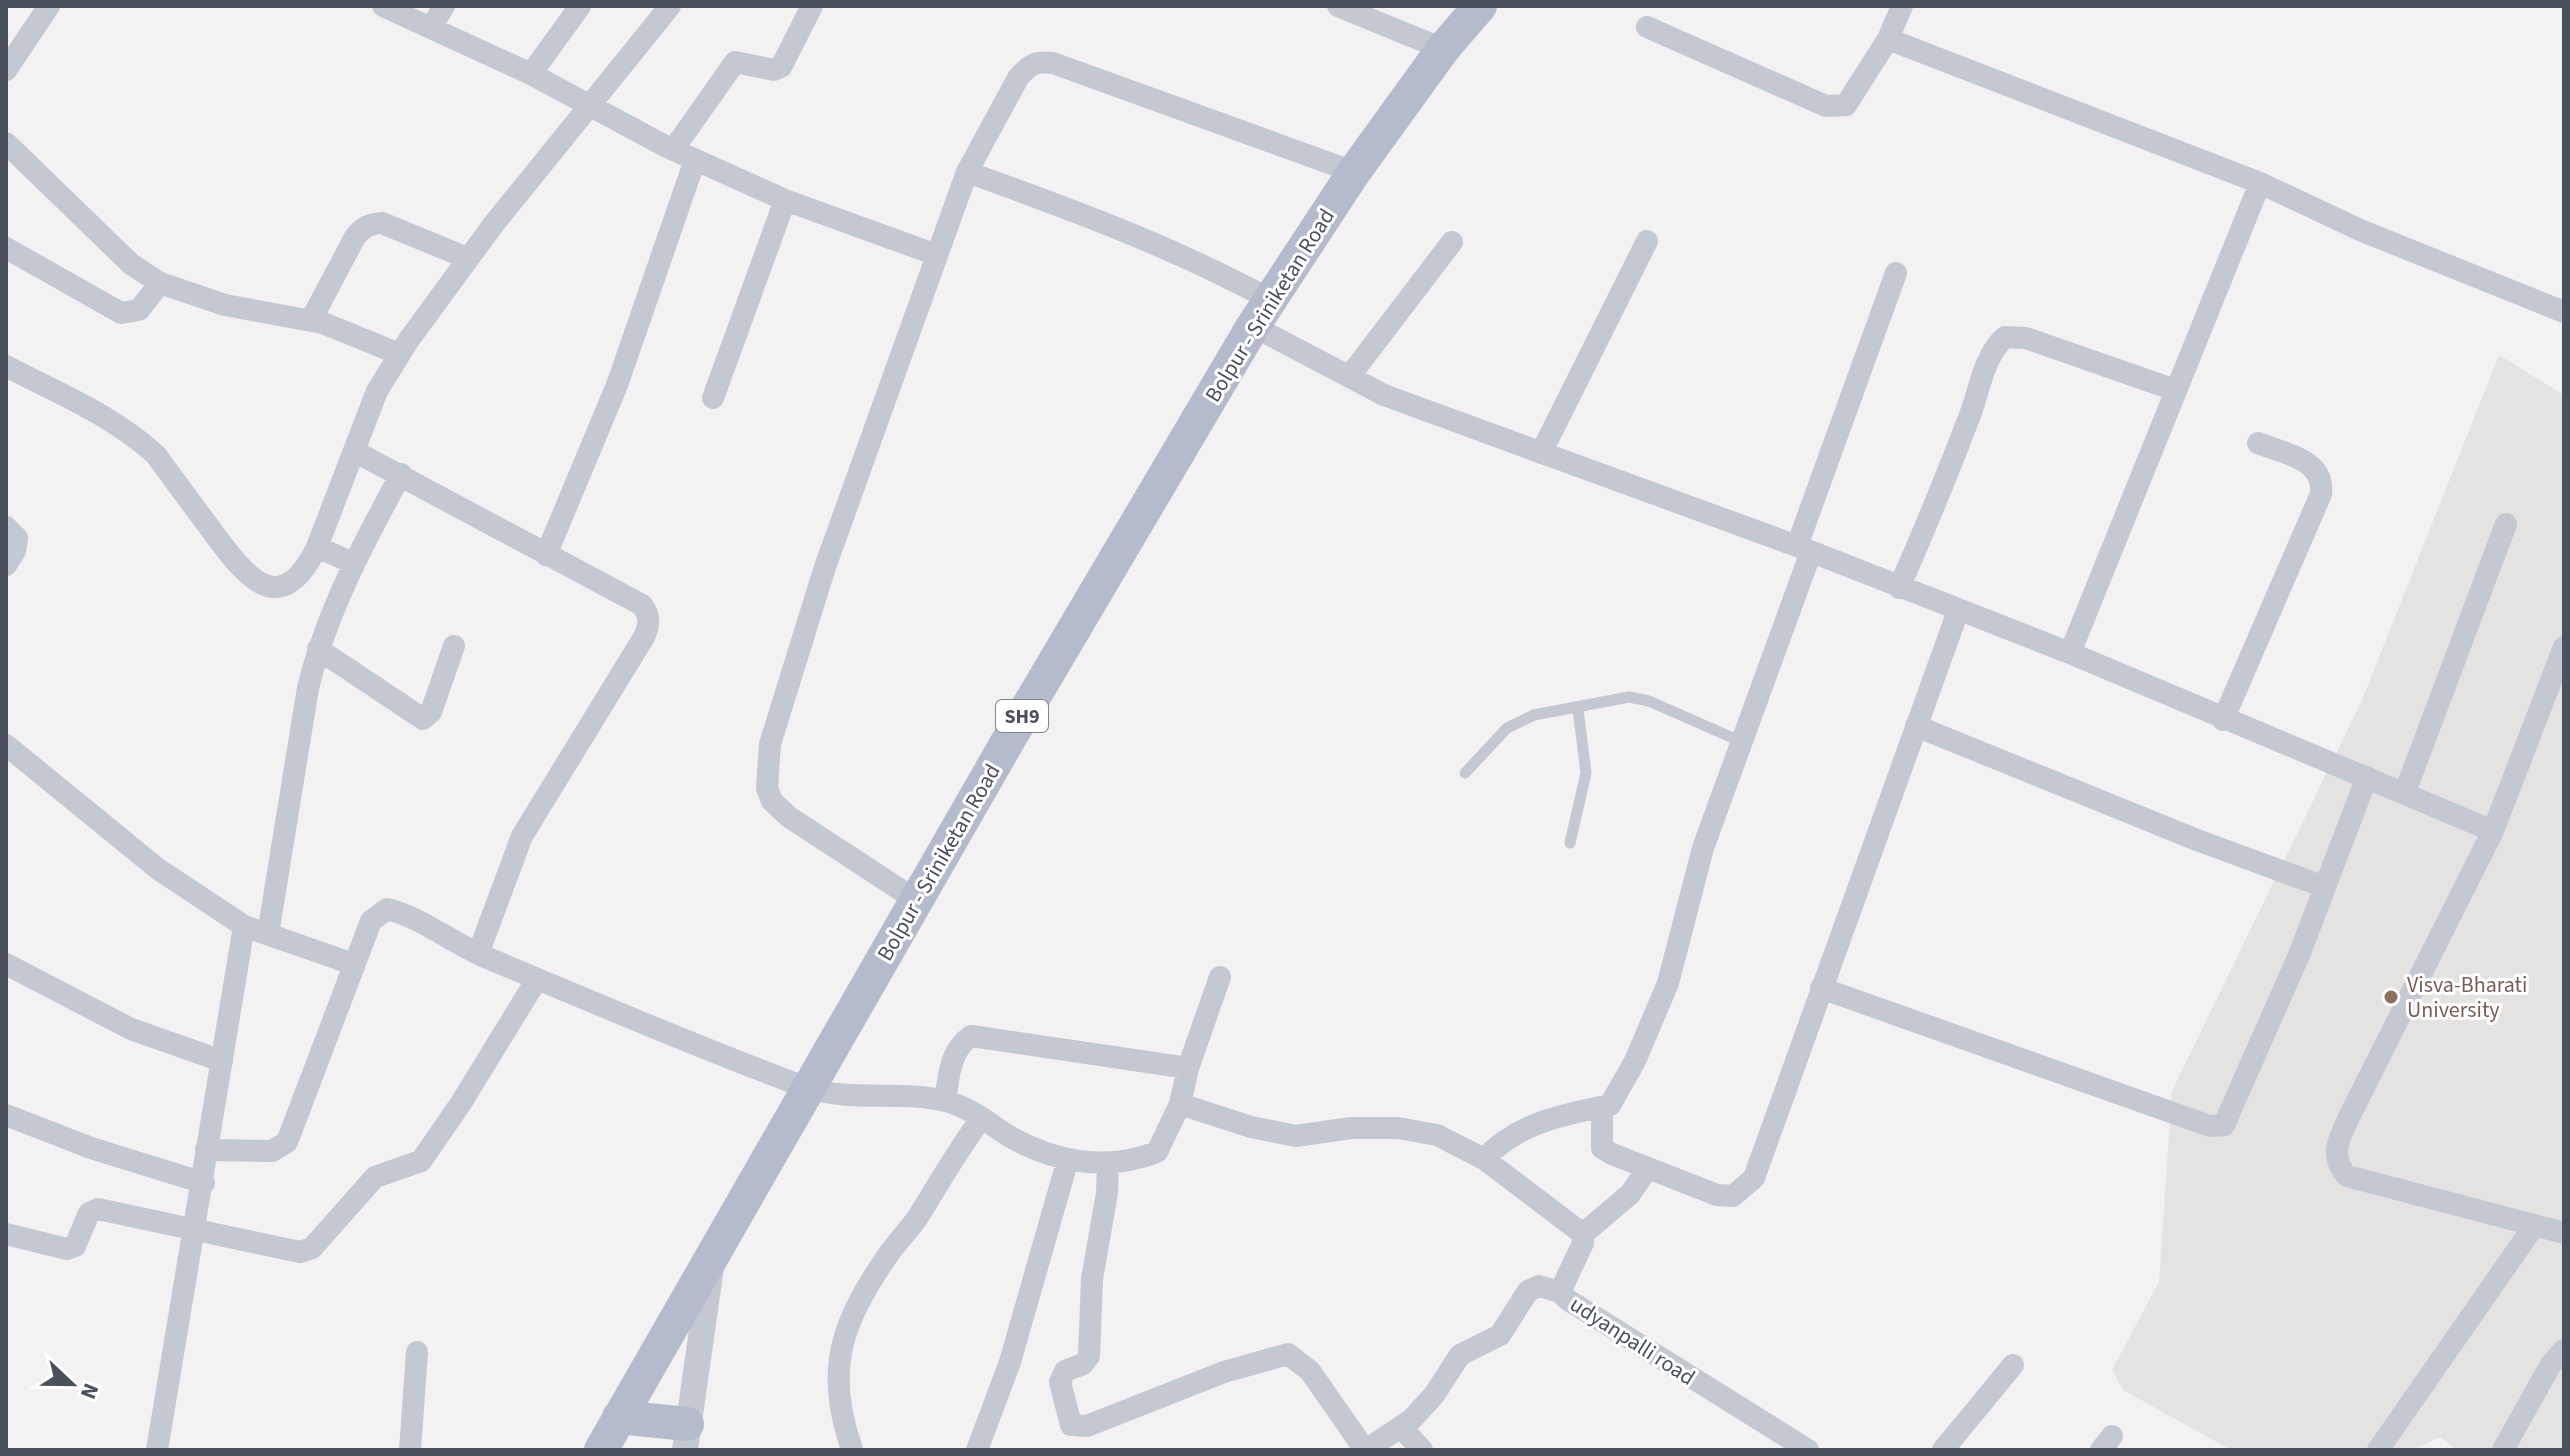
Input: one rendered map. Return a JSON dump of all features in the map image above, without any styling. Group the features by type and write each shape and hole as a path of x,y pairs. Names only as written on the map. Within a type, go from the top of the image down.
{"main road":[{"name":"Bolpur - Sriniketan Road","path":"601,1450 916,900 1262,313 1354,172 1443,49 1480,6"},
{"path":"619,1417 686,1437"}],"street":[{"path":"6,70 49,6"},
{"path":"383,6 531,74 695,160 785,200 937,255"},
{"path":"431,28 444,6"},
{"path":"531,74 580,6"},
{"path":"6,366 118,424 140,439 156,455 251,581 278,588 292,582 309,564 317,547 377,391 399,354 467,258 591,108 670,6"},
{"path":"673,150 735,62 774,70 781,67 812,6"},
{"path":"1338,6 1443,49"},
{"path":"1647,27 1826,106 1846,105 1888,39 1902,6"},
{"path":"1888,39 2260,183 2360,230 2564,312"},
{"path":"916,900 789,817 772,801 766,773 770,744 825,567 967,172 1018,78 1028,66 1038,61 1053,63 1354,172"},
{"path":"6,143 131,264 160,283 225,305 311,320 399,354"},
{"path":"546,555 617,385 695,160"},
{"path":"967,172 1107,222 1202,263 1262,313 1349,377 1384,395 1804,549 2070,653 2223,720 2405,792 2493,831"},
{"path":"2070,653 2260,183"},
{"path":"713,398 785,200"},
{"path":"311,320 362,228 382,223 467,258"},
{"path":"1541,453 1647,241"},
{"path":"1349,377 1452,242"},
{"path":"6,248 121,313 139,310 160,283"},
{"path":"1484,1159 1500,1142 1538,1121 1610,1105 1623,1083 1668,983 1703,848 1742,743 1896,273"},
{"path":"1899,588 1969,418 1987,361 1994,347 2005,337 2026,338 2175,390"},
{"path":"2223,720 2321,494 2323,479 2317,469 2258,443"},
{"path":"354,451 642,605 647,612 649,627 522,836 478,954"},
{"path":"157,1450 222,1061 255,930 308,688 318,649 353,563 401,474"},
{"path":"2405,792 2506,524"},
{"path":"6,527 17,538 17,544 6,565"},
{"path":"317,547 353,563"},
{"path":"1602,1107 1602,1148 1717,1195 1733,1196 1745,1189 1754,1178 1958,611"},
{"path":"318,649 423,719 431,712 454,646"},
{"path":"2564,647 2493,831 2335,1148 2337,1165 2347,1176 2564,1233"},
{"path":"1916,726 2197,840 2325,887"},
{"path":"6,745 158,869 255,930 353,964"},
{"path":"1821,988 2105,1091 2210,1126 2224,1125 2325,887 2367,777"},
{"path":"206,1150 272,1151 287,1142 371,921 387,909 478,954 642,1024 810,1088 861,1096 945,1101 1023,1144 1068,1159 1108,1163 1157,1152 1180,1104 1188,1068 1220,977"},
{"path":"6,964 131,1029 222,1061"},
{"path":"6,1234 67,1249 75,1246 89,1213 98,1209 300,1252 312,1248 375,1177 421,1161 461,1103 537,979"},
{"path":"945,1101 954,1055 960,1043 971,1036 1188,1068"},
{"path":"1180,1104 1251,1127 1296,1136 1351,1128 1398,1128 1437,1135 1484,1159 1583,1234 1630,1194 1648,1168"},
{"path":"6,1115 91,1148 204,1183"},
{"path":"852,1449 838,1411 836,1380 839,1356 852,1317 867,1287 917,1218 948,1162 981,1119"},
{"path":"977,1450 1010,1362 1068,1159"},
{"path":"1108,1163 1107,1193 1092,1279 1089,1356 1083,1364 1065,1371 1060,1382 1071,1425 1087,1426 1224,1372 1288,1354 1310,1371 1366,1450 1401,1427 1434,1395 1460,1355 1500,1335 1528,1291 1539,1286 1560,1292"},
{"path":"2378,1450 2534,1226"},
{"name":"udyanpalli road","path":"1583,1234 1583,1243 1560,1292 1568,1300 1808,1450"},
{"path":"686,1437 714,1248"},
{"path":"2503,1450 2551,1364 2564,1350"},
{"path":"410,1450 417,1352"},
{"path":"1943,1450 2013,1365"},
{"path":"1401,1427 1422,1450"}],"lane":[{"path":"1465,773 1507,728 1534,715 1629,697 1649,701 1742,743"},
{"path":"1570,843 1586,773 1578,709"}],"shaded area":[{"name":"Visva-Bharati University","path":"2499,355 2564,395 2564,1450 2457,1450 2440,1437 2412,1450 2231,1450 2123,1390 2112,1370 2159,1282 2172,1091 2362,700"}],"place":[{"name":"Visva-Bharati University","path":"2391,997"}]}
